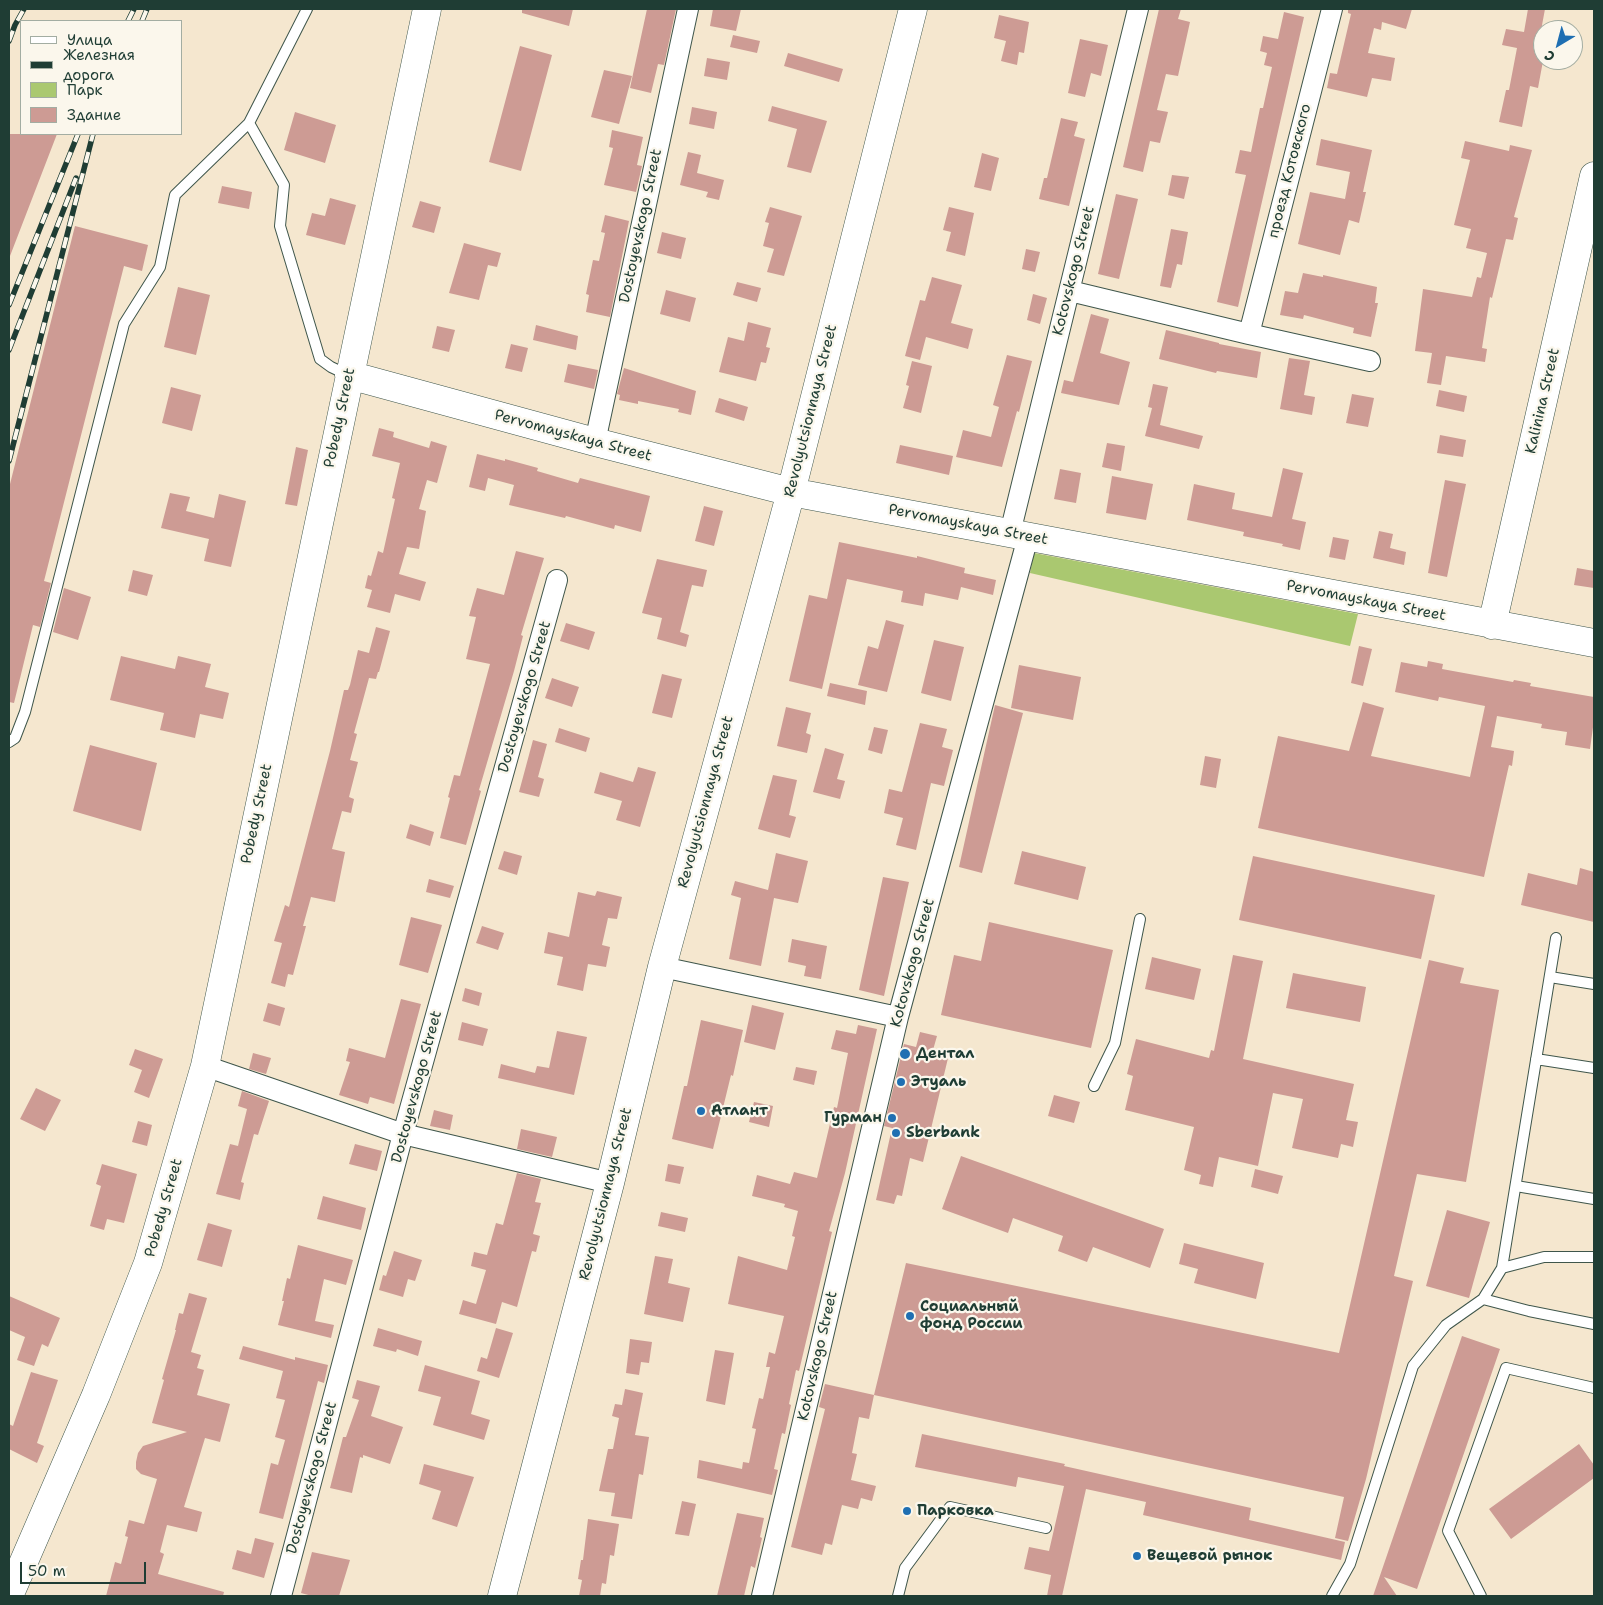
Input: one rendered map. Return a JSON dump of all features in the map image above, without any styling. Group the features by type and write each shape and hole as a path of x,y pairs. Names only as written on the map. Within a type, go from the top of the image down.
{"street":[{"name":"Pobedy Street","path":"9,1596 96,1395 148,1263 205,1066 427,9"},
{"name":"Dostoyevskogo Street","path":"595,442 688,9"},
{"name":"Revolyutsionnaya Street","path":"502,1596 610,1183 662,967 791,492 914,9"},
{"name":"Kotovskogo Street","path":"762,1596 898,1017 1019,535 1070,291 1138,9"},
{"name":"проезд Котовского","path":"1249,334 1332,9"},
{"name":"Kalinina Street","path":"1492,625 1594,176"},
{"path":"1070,291 1370,361"},
{"name":"Pervomayskaya Street","path":"349,376 791,492 1594,643"},
{"name":"Dostoyevskogo Street","path":"280,1596 403,1134 558,580"},
{"path":"662,967 898,1017"},
{"path":"205,1066 403,1134 610,1183"}],"lane":[{"path":"9,742 15,738 25,712 124,324 160,266 175,194 248,123 307,9"},
{"path":"248,123 284,186 280,226 320,359 349,376"},
{"path":"1094,1086 1115,1043 1140,919"},
{"path":"1332,1596 1350,1564 1413,1366 1446,1325 1483,1299 1502,1268 1556,938"},
{"path":"1550,977 1594,984"},
{"path":"1536,1059 1594,1068"},
{"path":"1516,1186 1594,1199"},
{"path":"1502,1268 1544,1257 1594,1257"},
{"path":"1483,1299 1594,1324"},
{"path":"1481,1596 1448,1531 1506,1368 1594,1388"},
{"path":"898,1596 905,1568 950,1507 1046,1528"}],"green space":[{"path":"1034,553 1358,614 1350,646 1030,573"}],"building":[{"path":"522,9 573,9 569,26 522,13"},
{"path":"647,9 676,9 664,65 658,64 651,93 630,88"},
{"path":"713,9 741,9 736,31 710,26"},
{"path":"1159,9 1181,9 1178,19 1190,22 1178,76 1166,74 1157,110 1168,112 1160,143 1150,141 1143,172 1123,167"},
{"path":"1348,9 1412,9 1406,29 1382,22 1381,30 1374,28 1368,53 1395,58 1391,81 1372,78 1367,97 1327,88 1330,73 1337,74 1351,14 1348,13"},
{"path":"1528,9 1545,9 1543,20 1533,20 1533,70 1541,70 1538,88 1530,86 1522,127 1499,122 1506,90 1509,90 1517,48 1502,45 1506,29 1524,32"},
{"path":"1284,12 1304,17 1238,307 1217,302 1246,175 1235,173 1240,150 1251,152 1260,108 1263,108 1272,67 1264,65 1267,53 1260,51 1263,36 1278,39"},
{"path":"999,15 1029,22 1024,53 1019,52 1017,65 1001,61 1006,41 994,38"},
{"path":"733,35 760,41 757,53 730,47"},
{"path":"1080,39 1108,45 1101,76 1091,73 1085,97 1068,93"},
{"path":"520,46 552,55 521,171 489,162"},
{"path":"788,53 843,69 839,82 784,66"},
{"path":"707,58 730,62 727,80 704,76"},
{"path":"604,70 632,76 619,124 591,117"},
{"path":"772,106 827,121 811,173 787,167 797,129 768,121"},
{"path":"692,107 717,112 714,129 689,124"},
{"path":"295,112 336,125 325,163 284,150"},
{"path":"1061,118 1078,122 1074,136 1085,139 1069,206 1039,199 1044,178 1047,178"},
{"path":"612,130 643,137 637,165 642,166 636,192 604,185 613,148 609,147"},
{"path":"9,134 57,135 10,256"},
{"path":"1321,139 1372,150 1359,223 1349,220 1340,255 1298,244 1310,192 1345,199 1350,172 1316,165"},
{"path":"1465,141 1509,151 1510,145 1532,150 1514,217 1518,218 1513,240 1506,239 1492,298 1490,297 1482,348 1487,349 1485,362 1446,356 1441,385 1427,383 1432,353 1415,351 1423,289 1472,297 1477,277 1481,278 1487,253 1466,248 1471,229 1454,225 1470,160 1461,158"},
{"path":"688,152 701,155 697,173 724,180 719,200 706,197 708,192 680,185"},
{"path":"982,153 999,158 991,191 974,187"},
{"path":"1172,175 1189,177 1184,199 1168,195"},
{"path":"222,186 252,192 249,209 218,203"},
{"path":"1116,194 1138,199 1119,279 1098,274"},
{"path":"330,198 356,205 345,245 306,235 312,213 325,216"},
{"path":"420,201 441,207 434,233 412,227"},
{"path":"770,207 802,216 784,276 767,272 774,249 763,246 769,223 765,222"},
{"path":"949,207 974,213 965,256 946,251 951,232 943,230"},
{"path":"605,215 629,221 610,317 586,312 589,295 586,294 593,260 599,261 605,233 601,232"},
{"path":"75,226 148,245 142,271 124,266 44,581 51,583 40,627 33,625 14,703 9,702 9,488"},
{"path":"1171,229 1188,232 1182,265 1177,264 1171,288 1160,286"},
{"path":"662,232 686,238 681,259 657,253"},
{"path":"464,243 501,253 497,267 488,265 479,300 449,293"},
{"path":"1026,249 1040,252 1035,272 1022,269"},
{"path":"1303,273 1323,277 1323,275 1377,287 1375,303 1378,303 1371,337 1353,333 1354,328 1304,315 1303,319 1280,315 1285,291 1298,293"},
{"path":"932,277 962,285 951,323 973,329 968,349 926,337 920,360 905,356 920,300 925,301"},
{"path":"737,282 761,288 757,302 733,295"},
{"path":"178,287 210,295 196,355 164,347"},
{"path":"666,290 696,298 690,322 660,314"},
{"path":"1033,294 1047,298 1040,324 1027,320"},
{"path":"1091,314 1109,319 1100,353 1130,362 1119,405 1061,393 1064,380 1073,382"},
{"path":"748,322 771,328 766,347 770,348 766,363 761,362 756,381 719,372 728,337 744,341"},
{"path":"536,325 578,336 576,350 533,340"},
{"path":"437,326 455,330 449,352 432,348"},
{"path":"1166,330 1219,344 1261,352 1257,378 1217,371 1216,373 1159,359"},
{"path":"511,344 528,348 522,372 505,368"},
{"path":"1007,355 1032,361 1002,467 956,457 963,430 991,437 999,407 993,405"},
{"path":"1289,358 1310,361 1304,395 1315,397 1312,415 1280,409"},
{"path":"912,361 932,366 921,413 903,408 909,386 906,385"},
{"path":"568,364 598,370 594,389 564,382"},
{"path":"624,368 696,391 691,415 678,412 679,409 638,401 638,404 619,400 620,395 617,394"},
{"path":"1153,384 1168,387 1160,425 1203,436 1199,449 1145,436 1152,408 1148,407"},
{"path":"171,387 201,395 192,431 162,423"},
{"path":"1439,390 1467,396 1464,412 1436,406"},
{"path":"1352,394 1374,398 1368,427 1346,423"},
{"path":"719,398 748,407 744,421 715,412"},
{"path":"379,428 394,432 393,437 429,448 431,441 447,446 437,483 427,480 419,509 426,511 419,549 407,547 399,574 426,582 420,601 395,594 390,613 367,607 372,590 365,588 368,575 371,576 378,551 383,553 395,499 392,498 400,463 372,456"},
{"path":"1440,435 1466,440 1463,457 1437,453"},
{"path":"1107,443 1125,446 1121,471 1102,467"},
{"path":"900,445 953,456 949,475 896,463"},
{"path":"296,447 308,450 297,506 285,504"},
{"path":"477,454 538,468 537,471 578,483 580,478 650,496 641,532 615,525 614,529 566,516 565,518 509,505 514,485 488,478 485,491 469,487"},
{"path":"1283,468 1303,473 1292,519 1306,522 1300,550 1282,546 1283,544 1243,536 1244,532 1187,520 1194,484 1235,493 1232,509 1272,517"},
{"path":"1060,469 1081,473 1076,503 1054,499"},
{"path":"1112,476 1153,484 1146,520 1106,513"},
{"path":"1445,480 1466,484 1447,577 1428,573"},
{"path":"170,493 190,497 186,511 214,518 219,494 246,501 231,567 204,561 209,539 161,528"},
{"path":"704,506 723,511 714,546 695,541"},
{"path":"1379,531 1393,534 1390,548 1406,552 1404,565 1373,558"},
{"path":"1333,537 1349,540 1345,560 1329,557"},
{"path":"839,542 917,558 917,556 965,568 964,573 996,580 993,595 961,587 958,600 925,593 923,606 901,602 903,591 847,579 822,689 789,681 809,595 827,599"},
{"path":"516,551 544,558 521,635 523,636 514,671 479,790 481,791 466,845 440,838 454,775 460,776 490,664 466,659 476,617 469,616 477,588 504,595"},
{"path":"657,559 707,570 703,587 692,585 680,632 689,635 686,647 657,639 662,618 642,613"},
{"path":"1577,568 1594,571 1594,588 1574,585"},
{"path":"133,570 153,575 147,596 128,591"},
{"path":"64,588 91,597 78,640 53,632"},
{"path":"886,620 904,625 887,692 858,685 868,646 878,649"},
{"path":"566,623 595,632 589,650 560,641"},
{"path":"376,627 390,631 376,679 369,678 354,733 357,734 350,760 358,762 349,797 354,799 351,813 342,811 332,849 345,852 335,902 311,897 303,926 306,926 293,975 288,974 285,987 271,983 282,943 274,941 285,905 289,907 344,690 348,690 350,685 358,650 369,653"},
{"path":"934,640 964,647 951,701 921,693"},
{"path":"1359,646 1372,649 1363,686 1351,683"},
{"path":"121,656 175,669 178,656 211,664 205,687 229,693 223,719 200,714 195,738 160,730 164,713 110,700"},
{"path":"1428,661 1443,664 1442,669 1513,682 1514,680 1531,683 1530,686 1594,697 1594,720 1590,749 1565,745 1567,732 1541,728 1542,724 1497,716 1491,747 1514,751 1512,766 1509,765 1484,877 1258,828 1278,736 1349,751 1363,702 1384,708 1371,756 1470,777 1485,706 1439,697 1438,701 1395,692 1401,662 1427,667"},
{"path":"1019,665 1081,677 1073,720 1011,708"},
{"path":"662,674 682,679 672,718 652,713"},
{"path":"552,678 579,687 572,707 545,698"},
{"path":"830,683 867,691 865,705 827,696"},
{"path":"995,705 1023,713 982,873 959,867"},
{"path":"786,707 811,713 806,733 811,735 807,753 777,746"},
{"path":"920,723 947,729 942,747 953,750 944,786 931,783 916,850 896,845 903,818 884,813 889,789 902,792"},
{"path":"874,727 888,730 882,754 868,750"},
{"path":"559,728 590,738 586,752 555,742"},
{"path":"533,740 547,744 538,777 544,779 539,797 519,792"},
{"path":"90,745 157,763 141,831 73,811"},
{"path":"825,748 844,754 837,779 845,781 840,799 813,792"},
{"path":"1205,756 1221,759 1216,788 1200,785"},
{"path":"638,767 656,772 640,827 616,820 622,801 594,793 600,772 633,782"},
{"path":"773,775 797,780 789,815 796,817 790,838 758,829"},
{"path":"410,824 434,832 430,846 406,838"},
{"path":"504,851 522,856 517,875 498,869"},
{"path":"1022,851 1086,867 1078,900 1014,884"},
{"path":"776,853 808,861 798,903 774,898 761,966 729,959 741,898 731,895 735,881 768,890"},
{"path":"1253,856 1435,895 1421,959 1239,920"},
{"path":"1580,868 1594,872 1594,922 1521,905 1528,873 1577,885"},
{"path":"883,877 909,882 884,996 859,990"},
{"path":"429,879 454,886 450,898 426,892"},
{"path":"597,891 622,897 617,919 608,918 602,945 610,947 606,967 588,964 583,991 557,985 563,957 544,953 548,932 569,937 578,892 595,896"},
{"path":"411,917 442,925 428,973 399,965"},
{"path":"989,922 1113,950 1091,1048 941,1015 954,955 981,961"},
{"path":"482,926 504,933 498,950 476,943"},
{"path":"792,939 827,946 821,979 804,976 806,966 788,962"},
{"path":"1233,955 1263,961 1243,1059 1354,1084 1346,1120 1358,1122 1353,1147 1341,1144 1338,1158 1292,1148 1303,1099 1273,1093 1258,1166 1219,1157 1213,1187 1199,1184 1201,1175 1184,1170 1194,1127 1125,1110 1133,1076 1127,1074 1136,1039 1209,1058 1211,1050 1214,1051"},
{"path":"1152,957 1201,969 1194,1000 1145,989"},
{"path":"1429,960 1464,968 1460,983 1499,990 1466,1182 1417,1174 1394,1276 1413,1281 1366,1479 1348,1541 1335,1538 1344,1497 874,1395 906,1263 1339,1353"},
{"path":"1293,973 1366,987 1360,1022 1286,1008"},
{"path":"465,988 482,993 479,1006 462,1001"},
{"path":"401,999 421,1004 394,1104 370,1097 368,1104 339,1095 350,1062 346,1061 349,1048 385,1058"},
{"path":"268,1003 285,1008 280,1026 263,1021"},
{"path":"752,1005 784,1013 775,1050 744,1042"},
{"path":"701,1020 743,1030 733,1076 731,1075 713,1149 672,1139 684,1086 687,1086"},
{"path":"462,1022 488,1029 483,1046 458,1040"},
{"path":"858,1025 877,1029 845,1173 829,1231 832,1232 799,1371 796,1370 785,1434 782,1433 774,1469 778,1470 772,1495 697,1478 699,1460 742,1469 743,1462 749,1463 756,1429 752,1428 759,1398 763,1399 770,1367 766,1367 769,1352 775,1354 784,1316 728,1304 738,1256 787,1270 795,1237 792,1236 798,1211 784,1207 785,1204 752,1196 757,1175 790,1184 794,1172 817,1178 834,1107 837,1108 848,1053 831,1049 836,1030 856,1034"},
{"path":"557,1031 587,1037 574,1095 498,1078 501,1064 535,1073 537,1066 549,1068"},
{"path":"920,1032 937,1036 933,1050 949,1054 923,1162 910,1158 902,1196 897,1195 894,1204 876,1200 892,1128 884,1126 904,1044 916,1047"},
{"path":"135,1049 163,1059 149,1098 134,1092 142,1070 129,1065"},
{"path":"253,1053 271,1058 266,1074 249,1069"},
{"path":"796,1067 817,1071 814,1085 793,1080"},
{"path":"36,1088 61,1100 45,1131 20,1119"},
{"path":"242,1091 269,1101 258,1135 254,1134 241,1182 244,1183 240,1200 216,1194 230,1144 238,1146 247,1109 238,1106"},
{"path":"1054,1095 1080,1102 1074,1123 1048,1116"},
{"path":"754,1102 773,1106 769,1127 749,1122"},
{"path":"434,1110 453,1115 450,1130 430,1126"},
{"path":"138,1121 152,1125 147,1146 132,1142"},
{"path":"521,1129 557,1137 552,1157 517,1149"},
{"path":"355,1144 382,1151 377,1171 349,1164"},
{"path":"961,1156 1164,1229 1150,1268 1093,1247 1087,1262 1058,1251 1063,1236 1013,1218 1008,1233 942,1209"},
{"path":"102,1164 137,1174 124,1223 107,1219 104,1230 90,1226 101,1186 96,1184"},
{"path":"668,1164 684,1167 680,1184 665,1181"},
{"path":"1255,1169 1283,1176 1278,1194 1251,1187"},
{"path":"517,1173 541,1179 535,1202 541,1203 533,1234 540,1236 536,1252 532,1251 517,1307 502,1302 496,1324 459,1314 463,1300 476,1304 486,1270 471,1266 474,1252 487,1255 496,1223 503,1225"},
{"path":"323,1196 366,1208 361,1230 317,1219"},
{"path":"1447,1210 1490,1222 1469,1298 1426,1286"},
{"path":"661,1212 688,1218 685,1232 658,1226"},
{"path":"208,1223 232,1230 222,1267 197,1260"},
{"path":"1184,1243 1264,1263 1256,1299 1194,1283 1198,1269 1179,1264"},
{"path":"298,1245 353,1260 346,1285 324,1279 315,1321 334,1325 331,1338 278,1325 287,1278 290,1279"},
{"path":"394,1251 422,1260 415,1281 408,1279 403,1297 379,1290 383,1275 386,1276"},
{"path":"655,1256 673,1259 668,1283 690,1288 683,1322 644,1314"},
{"path":"189,1293 207,1298 191,1352 201,1355 197,1368 204,1370 197,1395 230,1404 220,1442 205,1438 184,1507 202,1512 197,1532 167,1525 160,1552 164,1554 158,1574 224,1592 223,1596 106,1596 115,1562 121,1564 128,1537 125,1536 129,1520 144,1524 157,1479 141,1474 136,1469 138,1453 143,1446 187,1432 152,1423 179,1313 183,1314"},
{"path":"9,1296 60,1318 48,1347 42,1344 34,1366 17,1360 25,1337 9,1330"},
{"path":"378,1328 422,1341 418,1356 397,1349 396,1352 373,1346"},
{"path":"496,1328 513,1333 499,1378 477,1371 481,1357 487,1359"},
{"path":"1462,1336 1500,1349 1417,1589 1384,1577 1397,1596 1373,1596"},
{"path":"630,1339 652,1342 649,1363 641,1362 639,1375 626,1373"},
{"path":"243,1346 295,1360 295,1357 328,1365 324,1383 318,1381 283,1519 259,1513 271,1463 278,1465 285,1440 275,1437 285,1400 276,1398 283,1371 239,1359"},
{"path":"715,1350 734,1353 725,1405 706,1401"},
{"path":"425,1365 480,1381 471,1414 490,1420 484,1440 433,1425 441,1397 418,1391"},
{"path":"31,1372 58,1380 37,1443 44,1446 37,1463 9,1449 9,1424 13,1426"},
{"path":"357,1380 380,1386 371,1416 403,1427 390,1464 363,1455 363,1458 360,1457 352,1493 330,1488 343,1437 346,1437 359,1400 352,1398"},
{"path":"825,1384 874,1395 869,1419 859,1417 852,1453 857,1454 851,1480 876,1486 872,1501 861,1498 858,1509 842,1505 832,1545 825,1543 822,1555 791,1547 825,1409 819,1407"},
{"path":"625,1389 643,1393 635,1435 649,1437 643,1475 639,1474 632,1519 611,1516 615,1493 599,1491 608,1449 613,1449 619,1418 612,1416 615,1404 622,1405"},
{"path":"922,1434 1065,1464 1064,1466 1251,1508 1249,1520 1345,1542 1341,1560 1143,1515 1146,1502 1086,1489 1062,1596 1047,1596 1051,1575 1024,1569 1029,1547 1049,1551 1064,1486 1018,1477 1016,1487 915,1467"},
{"path":"1579,1444 1594,1465 1594,1478 1511,1539 1489,1509"},
{"path":"424,1464 474,1477 457,1527 432,1519 441,1491 419,1484"},
{"path":"682,1501 696,1504 689,1536 675,1534"},
{"path":"737,1513 764,1518 760,1537 762,1538 755,1568 751,1566 744,1596 717,1596"},
{"path":"588,1519 619,1524 614,1556 610,1555 606,1584 602,1583 600,1596 579,1596 582,1580 578,1579 581,1560 583,1560"},
{"path":"255,1538 274,1543 264,1578 232,1569 237,1550 251,1554"},
{"path":"312,1552 350,1560 339,1596 312,1596 301,1593"}],"railway":[{"path":"9,41 24,9"},
{"path":"128,20 134,9"},
{"path":"142,20 147,9"},
{"path":"9,305 78,135"},
{"path":"9,461 93,135"},
{"path":"9,350 76,178"}],"place":[{"name":"Дентал","path":"905,1054"},
{"name":"Этуаль","path":"901,1082"},
{"name":"Атлант","path":"701,1111"},
{"name":"Гурман","path":"892,1118"},
{"name":"Sberbank","path":"896,1133"},
{"name":"Социальный фонд России","path":"910,1316"},
{"name":"Парковка","path":"907,1511"},
{"name":"Вещевой рынок","path":"1137,1556"}]}
